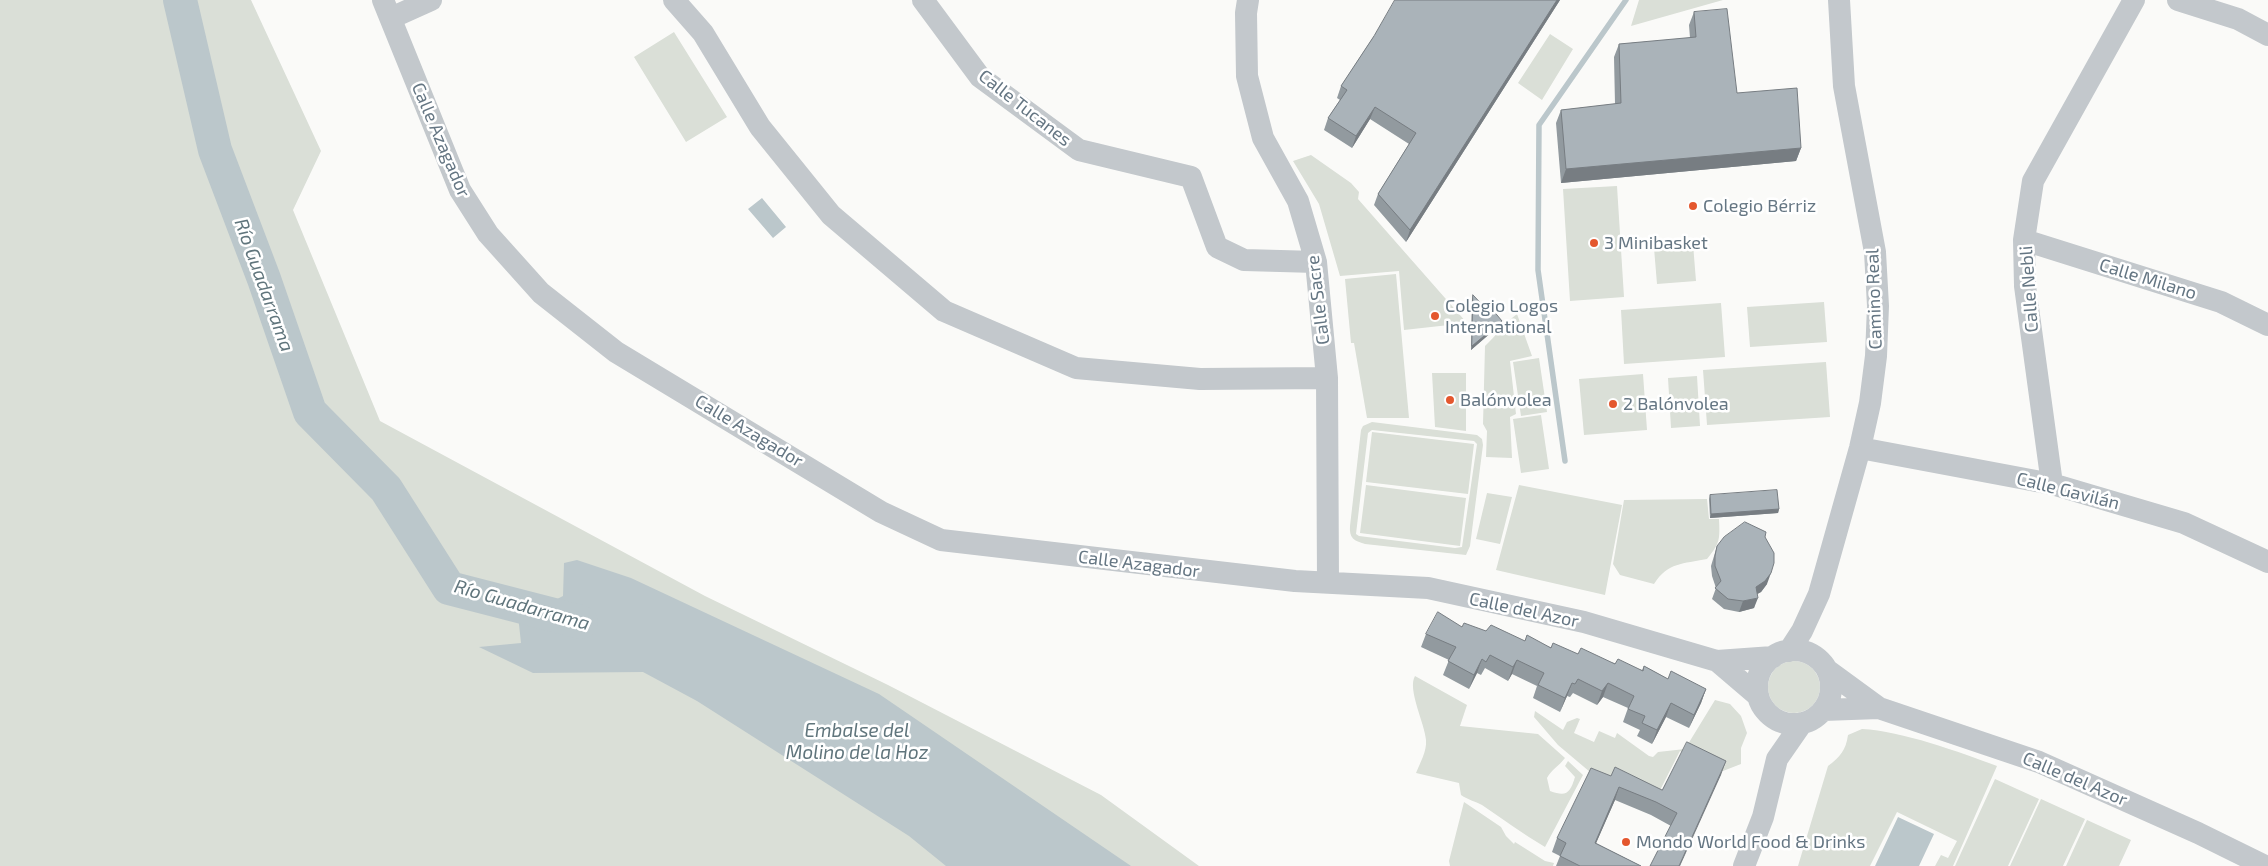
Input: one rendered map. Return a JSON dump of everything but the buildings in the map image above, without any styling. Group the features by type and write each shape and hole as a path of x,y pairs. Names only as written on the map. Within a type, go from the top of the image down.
{"street":[{"name":"Calle Azagador","path":"431,0 387,9 460,190 488,234 541,293 616,352 882,512 941,540 1150,566 1295,581 1328,582"},
{"path":"674,0 703,33 760,127 832,215 944,311 1076,368 1200,379 1327,378"},
{"name":"Calle Tucanes","path":"923,0 980,77 1080,150 1192,177 1217,247 1244,260 1316,262"},
{"name":"Calle Sacre","path":"1248,0 1246,14 1247,76 1263,138 1298,201 1316,262 1327,378 1328,582"},
{"name":"Camino Real","path":"1781,654 1802,630 1819,594 1860,448 1870,403 1876,356 1878,306 1875,252 1844,86 1839,0"},
{"name":"Calle Nebli","path":"2052,484 2025,286 2024,240 2033,181 2134,0"},
{"path":"2178,0 2238,20 2268,35"},
{"name":"Calle Milano","path":"2024,240 2221,302 2268,325"},
{"name":"Calle Gavilán","path":"1860,448 2052,484 2184,524 2268,562"},
{"name":"Calle del Azor","path":"1328,582 1428,588 1584,622 1717,662 1758,696"},
{"name":"Camino Real","path":"1819,594 1816,637 1824,666"},
{"path":"1807,652 1824,666 1831,691 1823,710 1817,716 1802,723 1786,723 1771,716 1765,710 1758,696 1760,674 1765,664 1781,654 1807,652"},
{"name":"Calle del Azor","path":"1717,662 1781,654"},
{"name":"Calle del Azor","path":"1824,666 1879,708 2039,762 2198,833 2265,866"},
{"name":"Calle del Azor","path":"1823,710 1879,708"},
{"path":"1771,716 1777,759"},
{"path":"1744,866 1763,817 1777,759 1802,723"}],"shaded area":[{"path":"0,0 251,0 321,151 293,210 380,421 705,596 888,685 1101,795 1199,866 0,866"},
{"path":"1639,0 1723,0 1631,26"},
{"path":"674,32 727,117 686,142 634,57"},
{"path":"1550,34 1573,49 1542,100 1518,83"},
{"path":"1311,155 1351,183 1359,192 1358,199 1467,323 1404,330 1399,271 1340,276 1319,204 1293,161"},
{"name":"3 Minibasket","path":"1617,186 1624,297 1570,301 1563,189"},
{"path":"1693,244 1696,281 1657,284 1654,248"},
{"path":"1396,274 1409,418 1367,418 1354,343 1351,343 1345,279"},
{"path":"1824,302 1827,342 1750,347 1747,307"},
{"path":"1721,303 1725,357 1624,364 1621,310"},
{"path":"1517,314 1532,356 1510,361 1516,414 1510,417 1512,458 1486,457 1487,431 1483,424 1485,346"},
{"path":"1539,358 1547,412 1521,416 1513,362"},
{"path":"1826,362 1830,417 1707,425 1703,370"},
{"name":"Balónvolea","path":"1432,373 1466,373 1466,431 1435,427"},
{"name":"2 Balónvolea","path":"1643,374 1647,430 1584,435 1579,379"},
{"path":"1697,376 1700,426 1671,428 1668,378"},
{"path":"1541,415 1549,469 1521,473 1513,419"},
{"path":"1372,422 1477,435 1482,439 1483,445 1470,546 1466,555 1365,544 1353,538 1350,533 1350,526 1363,426","holes":["1372,430 1474,441 1477,444 1462,547 1455,548 1359,536 1356,534 1368,433"]},
{"path":"1372,432 1474,444 1468,494 1366,482"},
{"path":"1366,485 1466,498 1460,546 1360,533"},
{"path":"1519,485 1622,505 1605,595 1496,570"},
{"path":"1487,493 1512,497 1500,544 1476,539"},
{"path":"1707,499 1709,519 1719,519 1719,532 1717,545 1707,559 1677,565 1665,572 1654,584 1620,575 1613,564 1624,500"},
{"path":"1789,661 1799,661 1813,668 1820,682 1820,692 1813,706 1799,713 1789,713 1779,709 1772,702 1768,692 1768,682 1772,672 1779,665"},
{"path":"1415,676 1467,705 1460,726 1538,734 1565,758 1547,778 1550,791 1560,794 1567,792 1571,787 1575,777 1565,766 1568,761 1583,775 1545,847 1482,805 1461,795 1459,783 1416,773 1424,753 1426,740 1413,689"},
{"path":"1715,700 1730,704 1741,716 1747,733 1741,748 1741,764 1723,771 1680,751 1656,798 1590,772 1558,745 1534,717 1535,711 1563,730 1567,722 1577,718 1580,719 1574,733 1594,742 1599,731 1615,738 1617,733 1653,757 1658,752 1685,749"},
{"path":"1862,729 1912,738 1997,766 1953,866 1935,866 1941,855 1948,858 1957,841 1897,812 1870,866 1798,866 1828,766 1842,753 1848,735"},
{"path":"1995,779 2039,799 2008,866 1955,866"},
{"path":"2041,799 2085,819 2063,866 2010,866"},
{"path":"1464,802 1501,827 1514,844 1515,842 1545,861 1554,863 1553,866 1450,866 1449,861"},
{"path":"2087,820 2131,840 2119,866 2066,866"}],"water":[{"path":"762,198 786,227 773,238 748,209"},
{"name":"Embalse del Molino de la Hoz","path":"577,560 631,578 879,694 1131,866 946,866 909,836 697,701 643,672 533,673 479,647 521,643 518,615 532,612 563,596 564,563"},
{"path":"1898,817 1934,834 1919,866 1875,866"}],"waterway":[{"name":"Río Guadarrama","path":"180,0 215,150 264,279 310,412 386,489 449,588 581,622"},
{"path":"1565,461 1538,270 1539,125 1626,0"}],"place":[{"name":"Colegio Bérriz","path":"1693,206"},
{"name":"3 Minibasket","path":"1594,243"},
{"name":"Colegio Logos International","path":"1435,316"},
{"name":"Balónvolea","path":"1450,400"},
{"name":"2 Balónvolea","path":"1613,404"},
{"name":"Mondo World Food & Drinks","path":"1626,842"}]}
